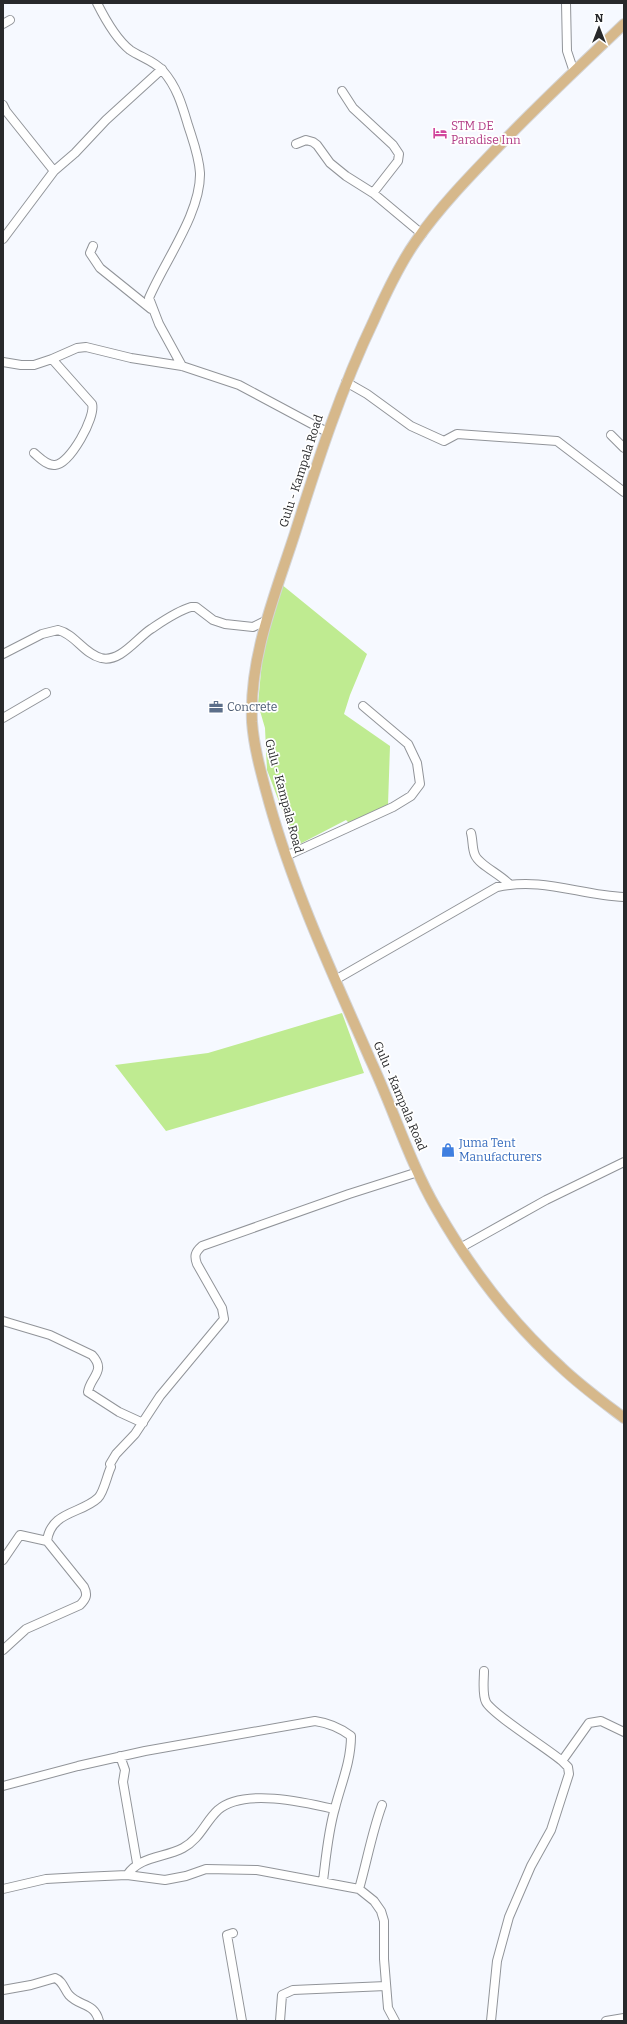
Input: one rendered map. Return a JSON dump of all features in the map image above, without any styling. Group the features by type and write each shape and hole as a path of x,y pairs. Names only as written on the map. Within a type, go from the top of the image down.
{"main road":[{"name":"Gulu - Kampala Road","path":"622,1414 558,1365 509,1313 460,1248 435,1206 418,1172 393,1111 335,980 286,856 259,765 252,726 255,663 267,620 327,432 346,382 389,288 422,234 464,181 525,118 624,24"}],"street":[{"path":"97,3 113,31 129,49 162,69 173,82 180,97 197,155 200,172 198,191 186,224 150,298 153,311 182,366"},
{"path":"566,3 567,51 574,72"},
{"path":"3,239 54,171 75,154 106,120 162,69"},
{"path":"342,91 353,108 393,145 399,154 398,161 373,193"},
{"path":"3,105 54,171"},
{"path":"296,144 306,140 312,142 330,163 346,176 373,193 422,234"},
{"path":"93,246 90,253 100,268 125,286 132,295 142,301 153,311"},
{"path":"3,362 21,365 34,365 52,359 66,351 86,347 130,358 182,366 239,385 327,432"},
{"path":"34,453 50,465 59,464 67,458 82,436 93,412 92,404 52,359"},
{"path":"346,382 367,394 411,426 444,441 457,434 557,441 624,492"},
{"path":"611,435 624,448"},
{"path":"3,654 42,634 58,630 70,635 93,655 101,658 112,658 124,651 150,630 191,607 196,607 212,620 225,624 253,626 267,620"},
{"path":"3,718 46,693"},
{"path":"286,856 393,807 410,796 420,784 418,763 408,744 363,706"},
{"path":"472,833 475,856 481,864 491,869 509,884"},
{"path":"335,980 497,887 509,884 547,884 600,896 624,897"},
{"path":"460,1248 546,1200 624,1162"},
{"path":"47,1541 48,1532 54,1524 70,1513 92,1503 99,1498 111,1467 110,1464 112,1459 129,1442 160,1396 224,1319 222,1308 195,1258 198,1250 202,1246 349,1194 418,1172"},
{"path":"3,1321 50,1335 92,1355 96,1360 98,1373 88,1392 119,1412 143,1423"},
{"path":"3,1560 20,1536 47,1541 84,1587 86,1598 80,1605 70,1611 26,1629 3,1650"},
{"path":"484,1671 484,1697 487,1704 568,1767 568,1781 551,1830 531,1866 509,1917 497,1961 491,2021"},
{"path":"3,1786 120,1756 206,1739 290,1724 315,1721 329,1723 341,1728 351,1736 350,1759 334,1809 323,1881"},
{"path":"562,1762 589,1723 601,1721 624,1732"},
{"path":"120,1756 125,1770 123,1782 137,1864"},
{"path":"127,1875 137,1864 188,1846 196,1839 217,1811 233,1801 242,1799 272,1799 308,1803 334,1809"},
{"path":"359,1889 382,1805"},
{"path":"3,1889 46,1879 127,1875 165,1880 186,1876 206,1869 257,1870 323,1881 359,1889 374,1901 381,1911 384,1922 384,1959 388,2008 395,2021"},
{"path":"233,1933 227,1935 242,2021"},
{"path":"3,1990 31,1986 55,1978 60,1981 74,1999 89,2005 99,2021"},
{"path":"280,2021 282,1995 293,1990 386,1986"},
{"path":"606,2021 624,2018"}],"green space":[{"path":"281,584 367,654 344,714 390,746 388,805 349,823 346,820 296,846 267,770 265,728 258,704 263,650"},
{"path":"342,1013 364,1073 166,1131 115,1065 208,1053"}],"place":[{"name":"STM DE Paradise Inn","path":"440,133"},
{"name":"Concrete","path":"216,707"},
{"name":"Juma Tent Manufacturers","path":"448,1150"}]}
